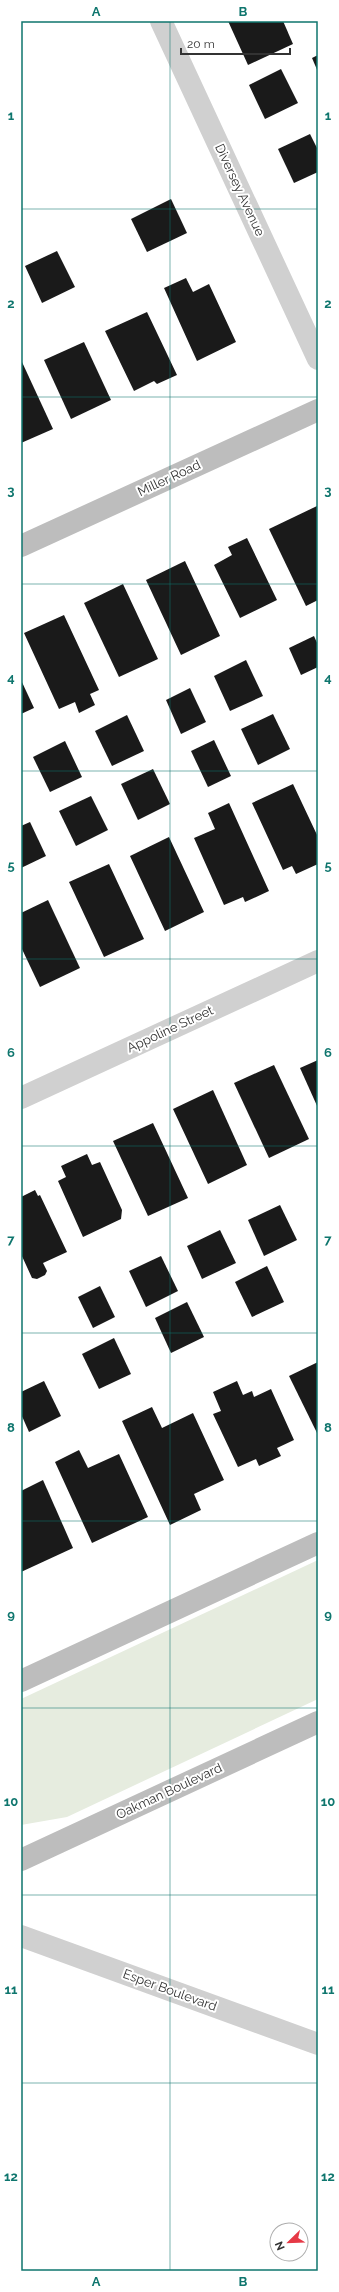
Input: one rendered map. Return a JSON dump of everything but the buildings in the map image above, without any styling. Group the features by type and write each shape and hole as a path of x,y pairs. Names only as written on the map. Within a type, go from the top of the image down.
{"street":[{"name":"Diversey Avenue","path":"162,21 318,359"},
{"name":"Miller Road","path":"21,546 318,410"},
{"name":"Appoline Street","path":"21,1098 318,961"},
{"path":"21,1681 318,1543"},
{"name":"Oakman Boulevard","path":"21,1860 318,1722"},
{"name":"Esper Boulevard","path":"21,1936 318,2044"}],"shaded area":[{"path":"318,1560 318,1699 67,1817 21,1825 21,1699"}]}
